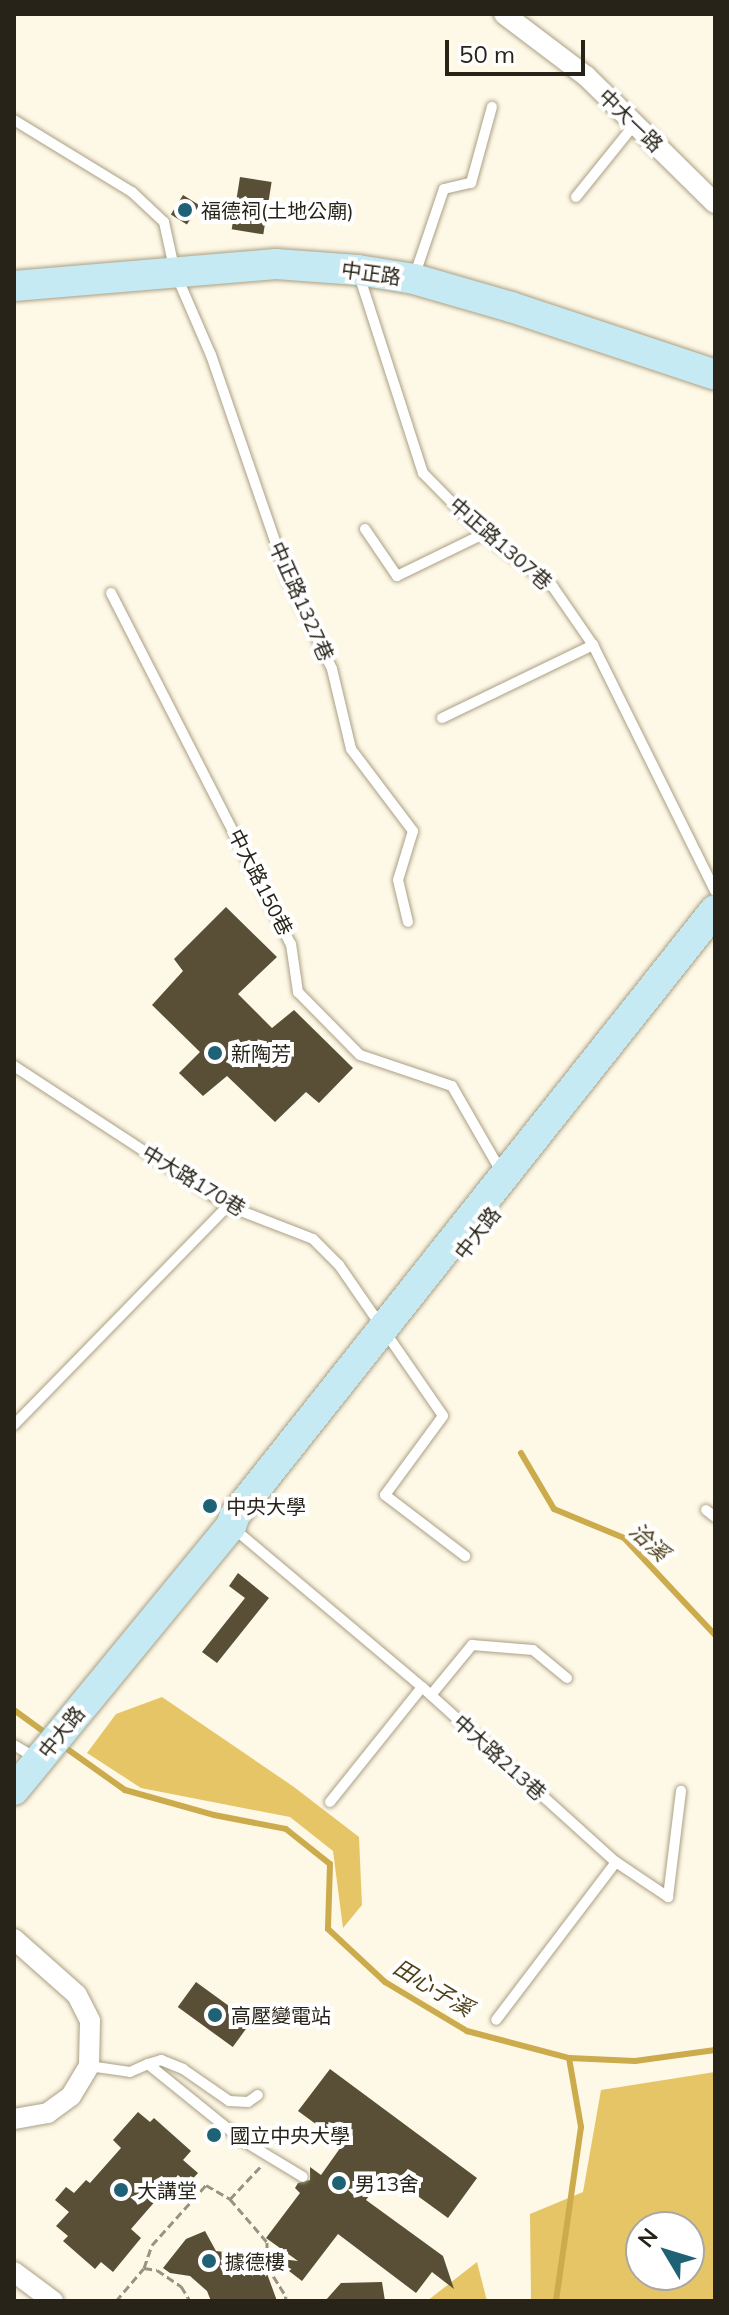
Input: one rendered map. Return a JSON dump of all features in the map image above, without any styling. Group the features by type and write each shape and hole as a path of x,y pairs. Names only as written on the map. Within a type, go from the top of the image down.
{"street":[{"name":"中大一路","path":"504,14 586,76 715,203"},
{"name":"中正路","path":"14,286 276,264 358,270 414,279 511,307 715,375"},
{"path":"508,1181 715,910"},
{"name":"中大路","path":"14,1790 32,1752 69,1721 715,931"},
{"path":"14,1925 39,1958"},
{"path":"14,1939 39,1958 77,1995 90,2021 89,2066 71,2096 48,2113 14,2119"},
{"path":"14,2272 53,2301"}],"lane":[{"path":"414,279 444,189 471,183 492,107"},
{"path":"14,120 143,202 164,222 175,272"},
{"path":"576,197 635,124"},
{"name":"中正路1307巷","path":"358,270 423,473 483,534 553,587 593,645 715,891"},
{"name":"中正路1327巷","path":"175,272 211,355 288,579 332,669 351,749 413,831 398,880 408,922"},
{"path":"365,529 397,576 483,534"},
{"name":"中大路150巷","path":"111,593 291,944 298,992 360,1055 452,1086 508,1181"},
{"path":"442,718 593,645"},
{"name":"中大路170巷","path":"14,1066 228,1206 313,1239 339,1265 443,1416 385,1495 465,1556"},
{"path":"14,1425 228,1206"},
{"name":"中大路213巷","path":"231,1526 427,1691 616,1862 668,1897 681,1791"},
{"path":"330,1802 427,1691 472,1645 533,1650 567,1678"},
{"path":"496,2020 616,1862"},
{"path":"89,2066 130,2072 161,2060 183,2069 229,2101 248,2102 258,2095"},
{"path":"148,2064 242,2140 303,2177"}],"path":[{"path":"116,2301 144,2268 152,2245 206,2185 230,2199 267,2242 267,2266 286,2296 285,2301"},
{"path":"144,2268 157,2270 181,2286 190,2301"}],"shaded area":[{"path":"162,1697 294,1787 359,1837 362,1905 343,1928 333,1851 290,1817 141,1788 87,1753 116,1714"},
{"path":"715,2072 715,2300 531,2301 530,2214 583,2192 601,2090"},
{"path":"477,2262 487,2301 427,2301"}],"building":[{"path":"240,177 272,182 263,234 232,229"},
{"name":"福德祠(土地公廟)","path":"183,195 199,205 187,225 171,215"},
{"path":"226,907 277,957 238,994 272,1028 294,1010 353,1068 319,1103 306,1092 275,1122 227,1076 203,1096 179,1073 200,1052 152,1005 183,971 174,959"},
{"path":"238,1573 269,1598 217,1663 202,1652 245,1598 229,1586"},
{"name":"高壓變電站","path":"196,1982 251,2022 233,2047 178,2007"},
{"name":"男13舍","path":"330,2069 477,2178 448,2218 386,2173 366,2200 443,2256 454,2289 432,2272 416,2293 338,2234 302,2281 272,2258 298,2261 266,2238 300,2193 295,2188 298,2183 310,2180 310,2167 321,2175 343,2144 298,2111"},
{"name":"大講堂","path":"138,2112 150,2122 154,2118 191,2151 183,2160 198,2173 188,2184 178,2175 131,2229 141,2238 113,2272 101,2262 95,2269 63,2241 68,2236 56,2226 69,2212 55,2200 66,2187 74,2193 86,2180 90,2183 121,2148 113,2140"},
{"name":"據德樓","path":"205,2231 216,2251 261,2257 277,2301 211,2301 207,2291 190,2276 170,2273 163,2268 186,2239"},
{"path":"382,2282 385,2301 325,2301 341,2283"}],"waterway":[{"name":"洽溪","path":"521,1453 554,1509 624,1538 715,1635"},
{"name":"田心子溪","path":"14,1710 47,1734"},
{"name":"田心子溪","path":"63,1746 125,1790 214,1815 286,1829 330,1864 328,1929 385,1982 467,2031 569,2058 581,2127 556,2301"},
{"name":"洽溪","path":"569,2058 635,2061 715,2050"}],"place":[{"name":"福德祠(土地公廟)","path":"185,210"},
{"name":"新陶芳","path":"215,1053"},
{"name":"中央大學","path":"210,1506"},
{"name":"高壓變電站","path":"215,2015"},
{"name":"國立中央大學","path":"214,2135"},
{"name":"男13舍","path":"339,2183"},
{"name":"大講堂","path":"121,2190"},
{"name":"據德樓","path":"209,2261"}]}
